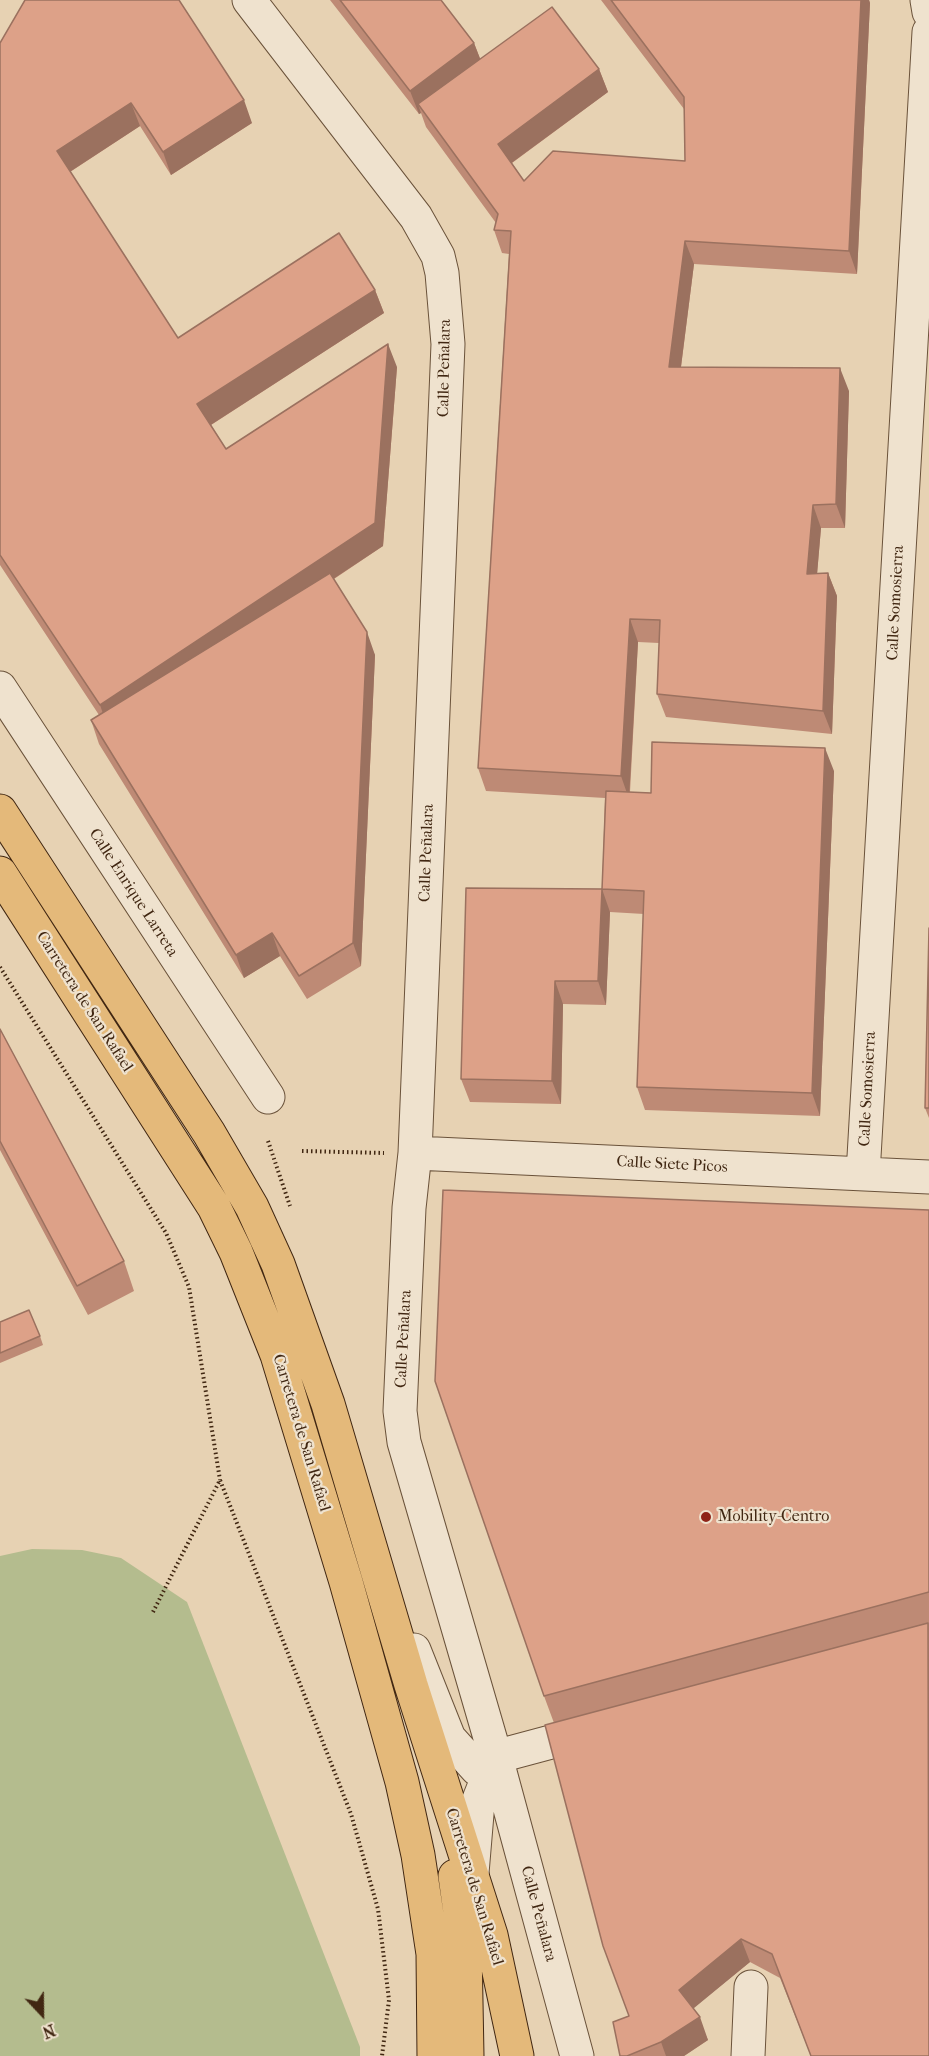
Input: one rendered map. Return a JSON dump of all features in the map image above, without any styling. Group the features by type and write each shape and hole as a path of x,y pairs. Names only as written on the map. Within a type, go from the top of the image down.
{"main road":[{"name":"Carretera de San Rafael","path":"0,811 209,1133 252,1207 278,1264 304,1334 472,1876 498,1962 518,2056"},
{"name":"Carretera de San Rafael","path":"0,873 214,1207 236,1252 271,1337 346,1582 409,1814 432,1943 435,1992 434,2056"},
{"name":"Carretera de San Rafael","path":"411,1685 458,1892 468,1990 467,2056"}],"street":[{"name":"Calle Peñalara","path":"249,0 416,217 438,256 445,292 448,344 402,1153 409,1208 401,1399 403,1431 498,1765 576,2056"},
{"path":"927,0 929,12"},
{"name":"Calle Somosierra","path":"863,1174 929,32"},
{"name":"Calle Enrique Larreta","path":"0,688 268,1097"},
{"name":"Calle Siete Picos","path":"402,1153 929,1177"},
{"path":"368,1540 449,1738 477,1769 498,1765 622,1723"},
{"path":"472,1876 478,1802 484,1787 498,1765"},
{"path":"748,2056 751,1987"}],"path":[{"path":"0,967 165,1233 189,1287 220,1479 351,1814 375,1899 389,2000 382,2056"},
{"path":"302,1151 402,1153"},
{"path":"153,1612 220,1479"}],"green space":[{"path":"32,1549 82,1550 121,1558 187,1602 360,2047 360,2056 0,2056 0,1556"}],"building":[{"path":"25,0 179,0 244,100 163,152 131,103 57,151 178,338 339,233 375,290 197,404 226,449 388,344 375,523 100,705 0,555 0,43"},
{"path":"340,0 441,0 474,43 410,91"},
{"path":"611,0 861,0 849,251 685,241 669,367 840,368 836,504 813,505 807,574 828,573 823,711 657,694 660,620 630,619 621,776 478,768 511,231 494,230 498,214 418,104 552,7 599,69 498,144 524,181 553,151 685,161 684,97"},
{"path":"330,573 367,632 353,943 299,976 272,933 236,955 91,720"},
{"path":"652,742 825,748 812,1093 637,1087 644,891 602,889 606,791 651,793"},
{"path":"466,888 602,889 598,981 555,981 552,1081 461,1079"},
{"path":"929,928 929,1108 925,1108"},
{"path":"0,1029 124,1261 77,1286 0,1141"},
{"name":"Mobility-Centro","path":"443,1190 929,1210 929,1592 544,1696 435,1381"},
{"path":"29,1310 40,1336 0,1353 0,1322"},
{"path":"928,1623 929,2056 811,2056 772,1954 741,1939 679,1990 700,2017 661,2042 627,2056 620,2056 613,2022 629,2016 603,1946 545,1725"}],"place":[{"name":"Mobility-Centro","path":"706,1517"}]}
